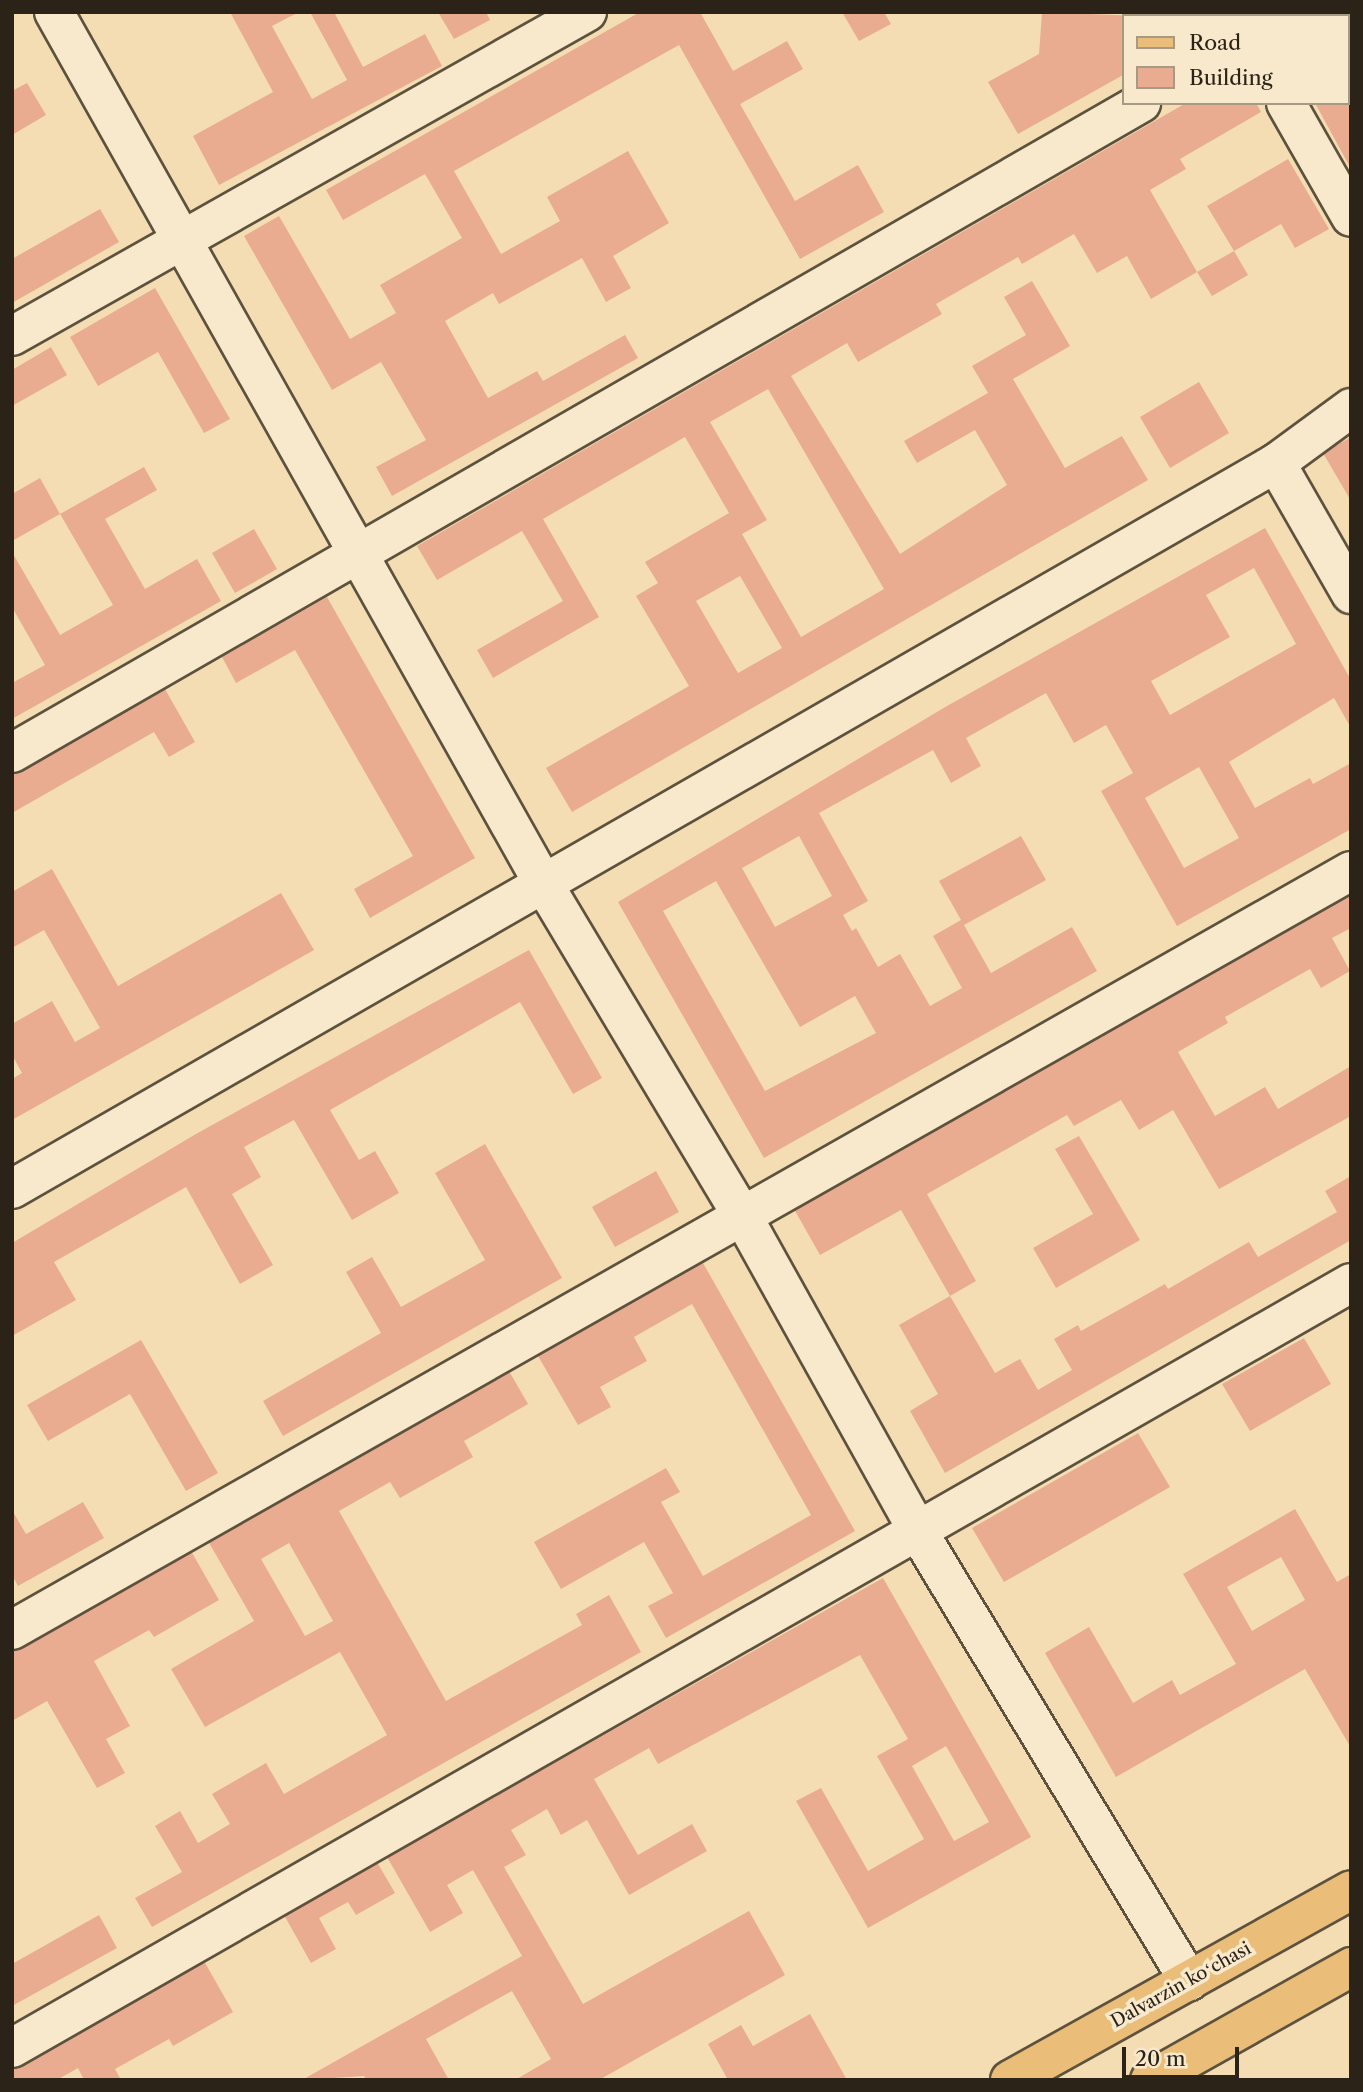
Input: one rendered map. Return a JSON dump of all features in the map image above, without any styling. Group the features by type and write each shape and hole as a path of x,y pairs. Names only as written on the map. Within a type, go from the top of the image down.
{"main road":[{"name":"Dalvarzin koʻchasi","path":"1010,2080 1351,1890"},
{"path":"1150,2080 1351,1967"}],"street":[{"path":"54,12 183,237 543,883 742,1215 917,1530 1189,1981"},
{"path":"12,336 183,237 587,12"},
{"path":"12,753 1137,105"},
{"path":"1287,105 1351,217"},
{"path":"12,1189 1276,463 1351,408"},
{"path":"1276,463 1351,594"},
{"path":"12,1630 1351,871"},
{"path":"12,2048 1351,1283"}],"building":[{"path":"230,12 299,12 272,26 312,99 347,80 310,12 334,12 363,67 425,34 442,66 219,185 193,136 273,92"},
{"path":"438,12 486,12 490,20 454,39"},
{"path":"640,12 700,12 733,71 787,41 803,69 740,104 795,201 858,165 884,212 800,259 679,45 454,171 501,254 560,221 547,197 628,151 669,223 613,256 631,288 606,302 582,258 499,304 493,293 445,321 488,398 537,371 543,381 625,335 638,358 392,496 376,467 426,440 381,362 332,390 244,236 279,216 350,339 396,313 380,285 462,238 425,174 343,220 326,190"},
{"path":"842,12 884,12 891,24 859,41"},
{"path":"1042,12 1122,15 1122,76 1018,134 988,82 1039,54"},
{"path":"1159,12 1234,12 1194,14 1156,14"},
{"path":"1351,17 1349,42 1349,18"},
{"path":"27,83 46,115 12,135 12,91"},
{"path":"1351,99 1351,169 1316,105 1349,105"},
{"path":"1183,105 1257,105 1261,112 1180,159 1186,169 1150,190 1197,272 1151,299 1127,256 1097,273 1074,234 1022,264 1018,257 936,304 942,314 858,362 847,343 791,376 900,554 1007,485 975,430 917,463 904,441 988,393 972,366 1026,335 1004,297 1032,281 1070,346 1013,379 1065,468 1122,436 1148,480 572,812 546,768 689,686 636,596 658,583 645,562 729,513 685,437 543,519 599,617 493,678 477,650 563,601 522,531 437,580 417,546","holes":["768,389 884,589 801,637 742,534 767,520 710,422","740,576 782,648 738,673 696,601"]},
{"path":"1288,159 1329,229 1295,248 1281,224 1234,251 1207,206"},
{"path":"100,209 119,242 12,303 12,259"},
{"path":"1234,251 1248,275 1212,296 1197,272"},
{"path":"155,288 230,419 204,433 158,352 98,386 70,337"},
{"path":"51,347 67,375 12,406 12,370"},
{"path":"1199,382 1229,433 1170,468 1140,417"},
{"path":"1351,437 1351,501 1323,453"},
{"path":"144,467 157,490 105,519 145,589 197,559 221,601 12,719 12,683 45,665 12,607 12,552 60,635 113,605 60,514"},
{"path":"40,478 60,514 12,541 12,494"},
{"path":"1265,528 1351,680 1351,728 1334,698 1229,762 1255,808 1310,778 1313,784 1351,763 1351,829 1177,926 1101,791 1133,773 1106,725 1074,743 1046,693 966,738 981,766 951,783 933,750 819,813 868,901 843,915 852,931 856,928 878,967 900,954 930,1006 962,988 933,936 961,920 939,881 1021,836 1046,880 964,925 991,973 1072,927 1097,971 764,1158 618,902 947,706","holes":["1254,568 1296,644 1170,715 1151,681 1230,637 1206,595","1199,767 1239,838 1184,868 1145,798","799,836 832,896 775,927 742,868","716,881 800,1027 855,996 876,1033 765,1091 663,911"]},
{"path":"254,529 277,569 235,593 212,553"},
{"path":"327,597 475,858 370,918 354,889 413,856 295,650 236,683 222,657"},
{"path":"165,689 195,742 169,757 154,732 12,813 12,775"},
{"path":"52,869 118,986 281,893 314,950 12,1120 12,1079 22,1073 12,1055 12,1024 52,1001 75,1042 100,1028 44,930 12,948 12,892"},
{"path":"1351,890 1351,928 1332,938 1350,971 1321,988 1310,969 1225,1017 1228,1023 1178,1052 1215,1116 1265,1087 1278,1109 1351,1066 1351,1116 1219,1189 1173,1110 1139,1130 1121,1100 1074,1126 1067,1115 927,1194 976,1281 950,1296 901,1210 820,1255 794,1209"},
{"path":"529,950 602,1078 573,1094 520,1002 330,1110 359,1160 375,1151 399,1193 352,1220 294,1120 244,1147 261,1177 232,1194 273,1265 240,1284 186,1187 54,1262 76,1300 12,1336 12,1243 196,1134"},
{"path":"1079,1136 1140,1240 1056,1288 1033,1248 1093,1214 1055,1149"},
{"path":"485,1144 562,1278 283,1436 263,1401 381,1333 346,1272 372,1257 401,1307 485,1260 435,1173"},
{"path":"656,1171 679,1212 615,1247 592,1207"},
{"path":"1351,1176 1351,1240 945,1473 910,1411 938,1394 899,1325 950,1296 995,1373 1020,1359 1038,1390 1072,1370 1054,1339 1078,1325 1081,1331 1165,1284 1168,1289 1249,1242 1258,1257 1337,1212 1325,1191"},
{"path":"703,1263 855,1531 666,1638 648,1606 673,1593 644,1542 561,1589 534,1542 666,1468 680,1492 661,1502 703,1576 811,1515 692,1304 634,1337 647,1361 600,1387 611,1407 578,1425 538,1356"},
{"path":"1304,1338 1331,1384 1250,1431 1222,1384"},
{"path":"141,1340 218,1473 186,1491 130,1394 48,1441 27,1405"},
{"path":"509,1371 528,1404 464,1441 473,1457 400,1498 390,1482 339,1511 446,1701 582,1625 576,1614 609,1595 641,1652 152,1927 135,1898 182,1872 155,1826 180,1811 198,1843 230,1824 212,1794 266,1763 284,1794 387,1735 340,1652 205,1727 171,1669 254,1621 208,1541","holes":["289,1543 333,1621 305,1636 261,1559"]},
{"path":"1138,1433 1170,1487 1004,1582 972,1528"},
{"path":"83,1502 104,1538 18,1586 12,1575 12,1510 26,1534"},
{"path":"1295,1509 1337,1582 1351,1574 1351,1748 1305,1669 1116,1777 1045,1653 1089,1627 1133,1703 1172,1680 1180,1695 1236,1664 1183,1574","holes":["1281,1557 1305,1600 1252,1631 1227,1587"]},
{"path":"191,1551 219,1600 154,1637 149,1630 94,1661 130,1726 106,1739 125,1773 97,1788 47,1701 12,1721 12,1651"},
{"path":"883,1578 1031,1837 868,1928 796,1801 821,1788 868,1871 924,1839 877,1756 908,1739 860,1655 658,1764 649,1748 594,1779 638,1855 692,1824 707,1851 629,1895 587,1820 561,1835 547,1809 511,1830 526,1855 504,1867 583,2004 749,1911 785,1975 599,2080 515,2080 551,2059 512,1991 426,2039 449,2080 366,2080 364,2076 302,2080 522,1956 473,1870 447,1885 463,1913 430,1932 387,1857","holes":["946,1746 989,1822 954,1841 912,1766"]},
{"path":"377,1862 395,1893 356,1915 348,1902 319,1918 336,1949 311,1963 284,1915"},
{"path":"99,1915 117,1948 12,2006 12,1964"},
{"path":"204,1961 233,2012 173,2046 169,2039 115,2069 121,2080 84,2080 78,2068 57,2080 12,2080 12,2068"},
{"path":"810,2014 847,2080 728,2080 708,2044 741,2025 753,2046"}]}
